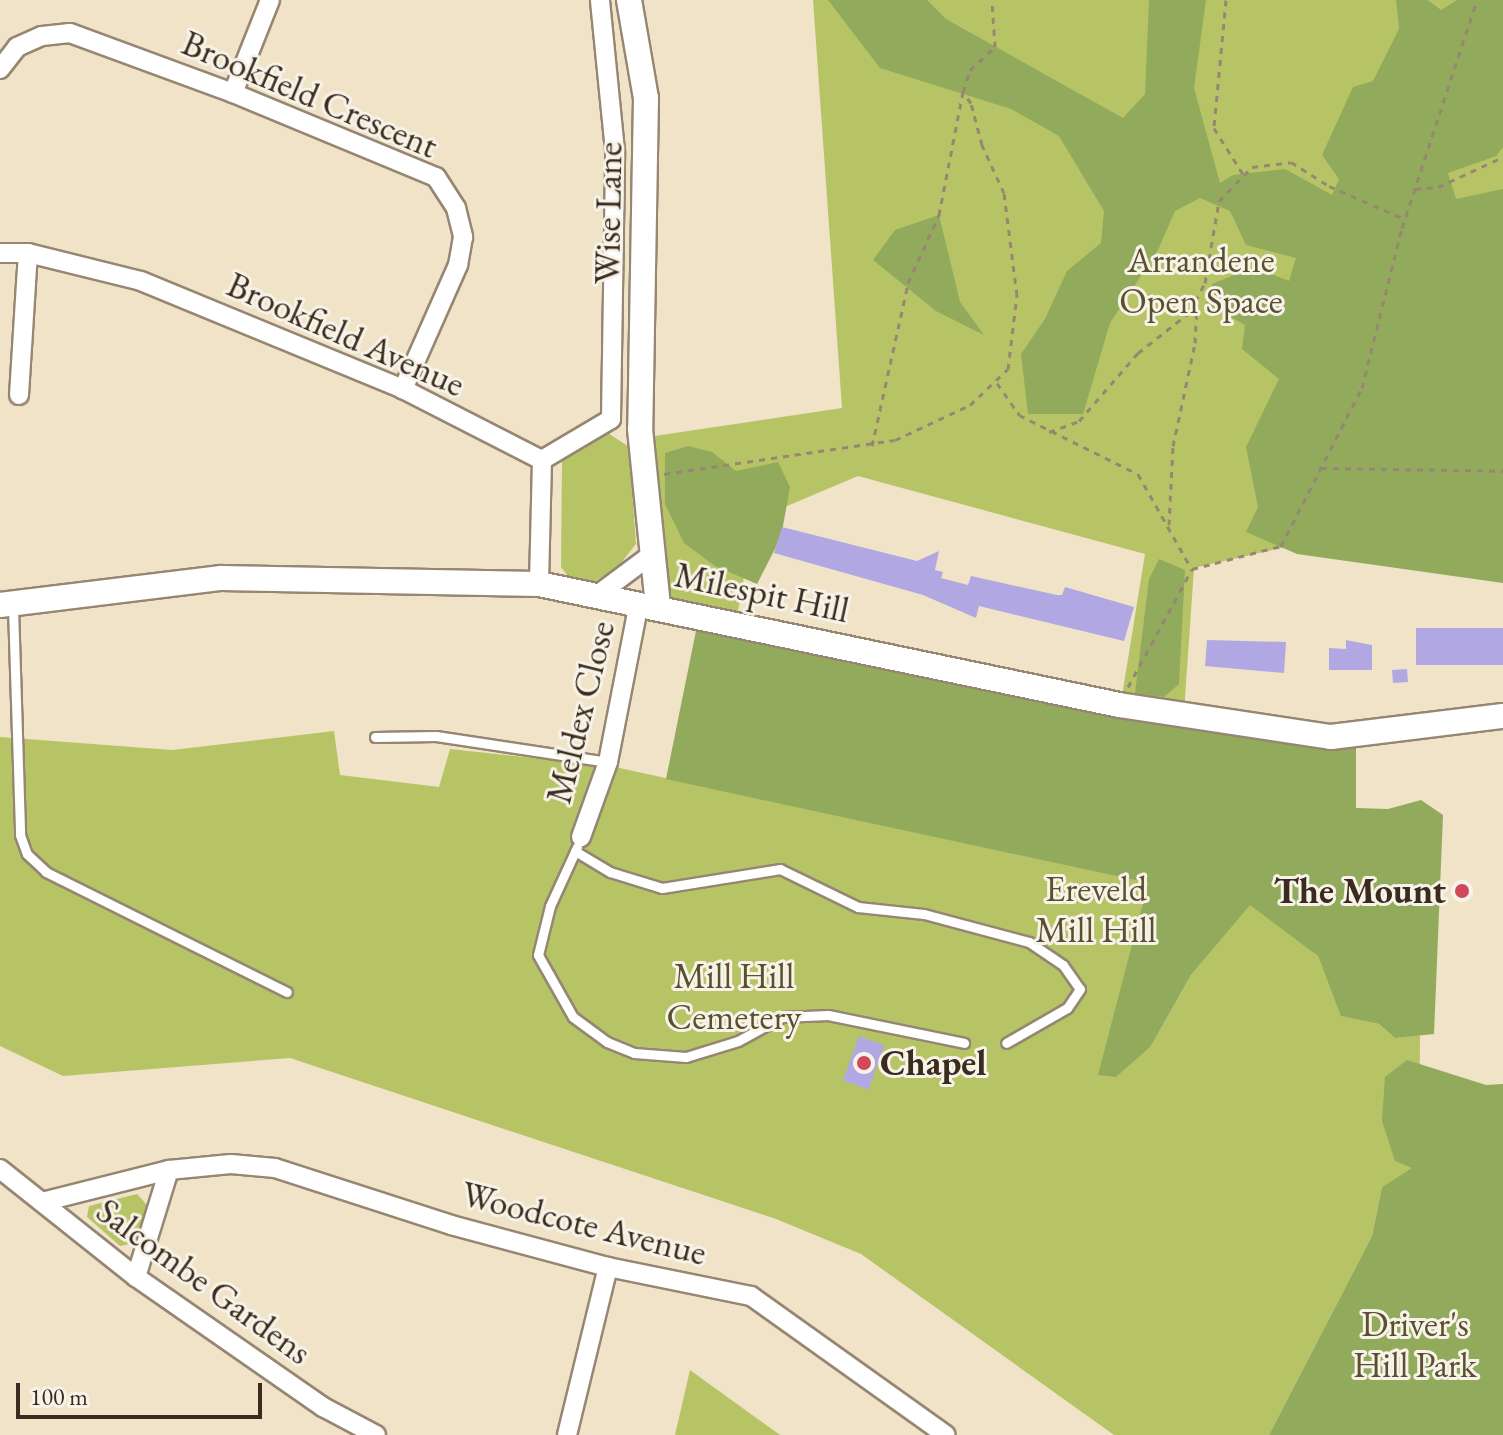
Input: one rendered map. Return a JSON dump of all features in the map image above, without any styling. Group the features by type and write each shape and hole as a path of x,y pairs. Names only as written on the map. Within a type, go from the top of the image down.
{"street":[{"path":"233,93 270,0"},
{"name":"Wise Lane","path":"600,0 615,151 611,419"},
{"name":"Wise Lane","path":"629,0 646,98 640,429 651,555 648,605"},
{"name":"Brookfield Crescent","path":"0,69 17,47 42,36 70,33 233,93 436,177 456,208 463,237 458,265 403,389"},
{"name":"Brookfield Avenue","path":"0,253 28,253 141,281 403,389 542,460"},
{"path":"19,395 28,253"},
{"path":"539,584 542,460 611,419 640,429"},
{"path":"596,596 651,555"},
{"name":"Milespit Hill","path":"6,604 221,578 539,584 1119,705 1331,737 1503,716"},
{"name":"Meldex Close","path":"578,844 608,762 648,605"},
{"name":"Woodcote Avenue","path":"42,1202 169,1170 231,1164 275,1168 451,1225 608,1267 751,1296 946,1435"},
{"name":"Salcombe Gardens","path":"0,1169 136,1277 323,1407 376,1435"},
{"path":"136,1277 169,1170"},
{"path":"567,1435 608,1267"}],"lane":[{"path":"6,604 20,835 27,854 46,872 287,992"},
{"path":"375,737 436,736 608,762"},
{"path":"964,1043 828,1015 782,1017 738,1041 686,1057 634,1053 607,1042 573,1017 538,955 550,906 578,844 610,872 662,888 780,869 858,907 924,914 1029,942 1063,965 1080,989 1067,1008 1006,1043"}],"path":[{"path":"872,446 908,283 939,215 963,92 970,70 995,47 992,0"},
{"path":"1226,0 1214,128 1243,174"},
{"path":"1119,705 1192,569 1281,546 1362,388 1405,219 1477,0"},
{"path":"644,477 872,446 942,420 997,383 1008,369 1013,341 1017,295 1013,259 1004,193 963,92"},
{"path":"1415,189 1438,187 1503,157"},
{"path":"1169,529 1173,446 1195,343 1197,304 1219,201 1243,174 1273,161 1291,162 1329,186 1405,219"},
{"path":"1049,432 1079,421 1138,353 1197,304"},
{"path":"997,383 1019,415 1138,474 1192,569"},
{"path":"1321,468 1503,471"}],"green space":[{"name":"Arrandene Open Space","path":"813,0 1503,0 1503,542 1307,542 1194,568 1184,712 1121,702 1145,554 858,476 754,520 736,623 658,607 641,438 842,408"},
{"path":"828,0 927,0 946,19 1123,118 1145,94 1149,0 1206,0 1194,88 1220,183 1233,175 1285,169 1332,195 1339,179 1322,155 1353,87 1373,81 1399,29 1396,0 1428,0 1441,10 1457,0 1503,0 1503,147 1496,156 1448,173 1456,199 1503,189 1503,583 1297,554 1246,532 1258,507 1246,447 1279,379 1242,349 1245,325 1206,303 1212,284 1253,267 1289,281 1296,258 1246,245 1230,211 1200,198 1175,211 1158,250 1110,323 1083,414 1028,414 1021,354 1045,319 1067,271 1101,243 1104,211 1059,136 1011,109 880,68"},
{"path":"939,215 960,302 984,335 936,311 873,260 895,230"},
{"path":"608,433 629,447 636,544 617,568 595,581 573,583 561,567 562,459 582,439"},
{"path":"688,446 712,452 736,471 778,462 790,487 781,537 757,584 715,566 684,543 665,504 665,453"},
{"path":"1159,559 1185,570 1179,684 1164,697 1135,693 1149,579"},
{"path":"699,616 1356,738 1356,808 1388,809 1421,800 1443,815 1434,1034 1395,1038 1379,1024 1341,1016 1318,956 1250,905 1191,975 1151,1046 1116,1077 1098,1075 1148,883 666,779"},
{"name":"Mill Hill Cemetery","path":"334,731 340,775 439,787 450,749 615,767 1148,883 1099,1075 1151,1046 1191,975 1250,904 1290,931 1318,956 1342,1016 1379,1024 1395,1038 1420,1035 1419,1165 1382,1187 1372,1236 1269,1435 1114,1435 861,1254 776,1219 290,1058 63,1076 0,1046 0,737 172,750"},
{"name":"Driver's Hill Park","path":"1407,1060 1486,1085 1503,1084 1503,1435 1269,1435 1372,1236 1382,1187 1412,1168 1395,1161 1382,1121 1385,1077"},
{"path":"137,1194 148,1206 135,1243 120,1246 87,1217 89,1206"},
{"path":"690,1370 780,1435 675,1435"}],"building":[{"path":"782,527 917,561 939,551 935,570 943,572 941,578 968,585 971,576 1057,595 1062,595 1065,587 1134,607 1124,641 979,606 976,618 923,595 774,553"},
{"path":"1416,628 1503,628 1503,665 1416,665"},
{"path":"1207,640 1286,642 1284,673 1205,666"},
{"path":"1346,640 1372,645 1372,670 1329,670 1329,648 1346,649"},
{"path":"1407,669 1408,682 1393,683 1392,670"},
{"name":"Chapel","path":"859,1036 884,1045 868,1089 843,1080"}],"place":[{"name":"The Mount","path":"1462,891"},
{"name":"Chapel","path":"864,1063"}],"park label":[{"name":"Ereveld Mill Hill","path":"1096,908"}]}
